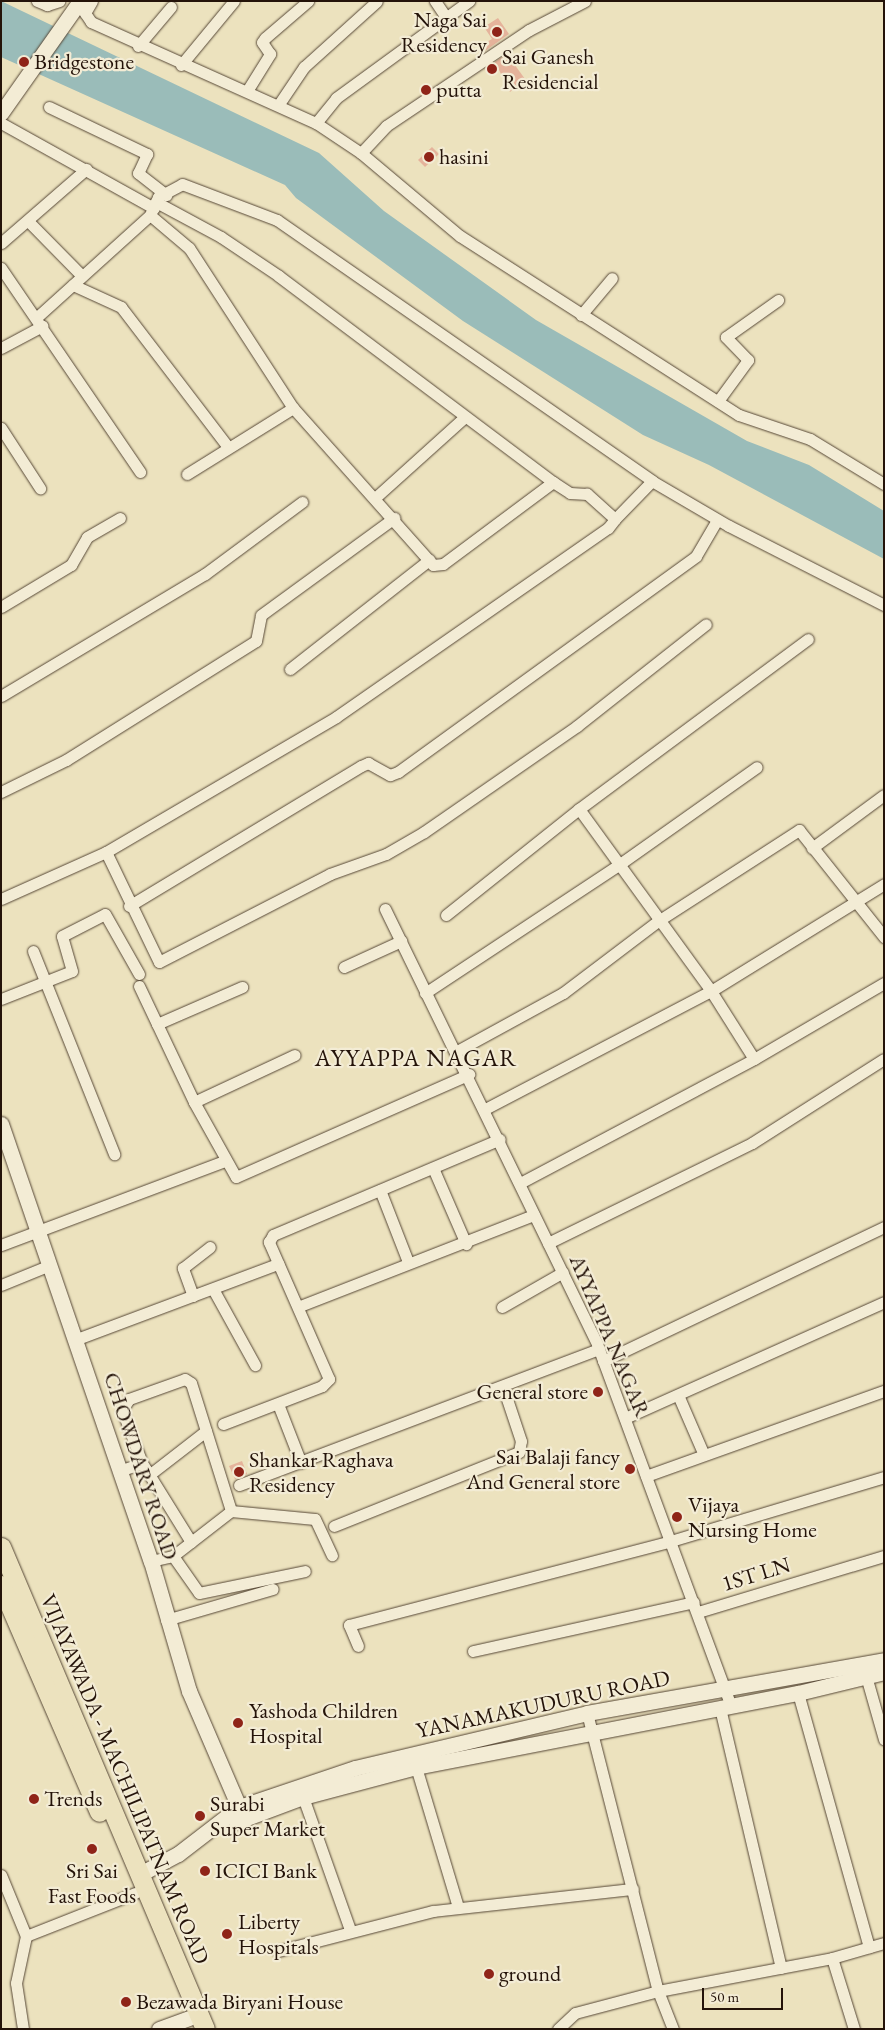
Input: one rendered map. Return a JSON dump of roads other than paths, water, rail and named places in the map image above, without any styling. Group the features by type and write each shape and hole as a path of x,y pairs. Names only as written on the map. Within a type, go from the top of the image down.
{"highway":[{"name":"VIJAYAWADA - MACHILIPATNAM ROAD","path":"1,1548 205,2029"},
{"name":"VIJAYAWADA - MACHILIPATNAM ROAD","path":"1,1585 191,2023"}],"street":[{"path":"37,1 47,5 58,1"},
{"path":"1,113 21,88 80,1"},
{"path":"92,1 85,13 91,22 138,46 279,104 316,123 362,154 460,236 581,315 739,415 810,439 884,484"},
{"path":"181,65 234,1"},
{"path":"247,91 270,54 262,42 308,1"},
{"path":"279,104 304,67 377,1"},
{"path":"435,1 445,16"},
{"path":"316,123 336,98 445,16 469,1"},
{"path":"362,154 386,126 530,30 586,1"},
{"path":"138,46 171,7"},
{"path":"49,107 147,154 138,174 156,205 189,248 293,408 376,497 433,565 443,564 554,482"},
{"path":"1,122 86,169 221,237 279,276 554,482 570,493 587,494 615,519"},
{"path":"1,243 28,222 86,169"},
{"path":"1,348 39,322 73,285 156,205 172,186 182,184 277,220 652,481 717,520 884,605"},
{"path":"28,222 82,276"},
{"path":"1,268 140,472"},
{"path":"581,315 612,278"},
{"path":"73,285 121,307 228,447"},
{"path":"718,402 748,360 726,336 778,300"},
{"path":"187,474 293,408"},
{"path":"376,497 465,417"},
{"path":"1,428 40,488"},
{"path":"1,899 106,852 336,717 608,528 652,481"},
{"path":"1,696 206,574 302,502"},
{"path":"1,607 71,565 88,537 120,518"},
{"path":"1,792 66,760 256,641 261,615 394,518"},
{"path":"130,906 361,766 368,764 390,775 398,772 696,556 717,520"},
{"path":"290,669 429,560"},
{"path":"106,852 130,906 159,962 330,874 386,854 577,726 706,624"},
{"path":"446,915 580,809 808,640"},
{"path":"425,992 617,866 757,767"},
{"path":"812,848 884,795"},
{"path":"580,809 617,866 711,991 754,1060"},
{"path":"457,1052 563,993 658,921 799,830 854,904 884,937"},
{"path":"485,1109 711,991 884,884"},
{"name":"AYYAPPA NAGAR","path":"385,909 425,992 469,1074 599,1349 696,1607 725,1690 725,1707 781,1968"},
{"path":"1,999 73,970 63,934 105,914 139,974"},
{"path":"344,967 401,941"},
{"path":"33,951 114,1154"},
{"path":"520,1182 754,1060 884,983"},
{"path":"139,986 194,1102 232,1174 244,1177 469,1074"},
{"path":"157,1024 242,987"},
{"path":"194,1102 295,1055"},
{"path":"548,1243 752,1143 884,1059"},
{"name":"CHOWDARY ROAD","path":"1,1124 40,1232 119,1471 151,1561 166,1620 189,1692 241,1813"},
{"path":"223,1424 322,1386 329,1379 300,1306 269,1242 273,1235 500,1139"},
{"path":"1,1246 224,1161"},
{"path":"433,1168 466,1244"},
{"path":"380,1190 408,1262"},
{"path":"300,1306 408,1262 466,1244 534,1215"},
{"path":"604,1361 884,1227"},
{"path":"193,1296 184,1268 210,1247"},
{"path":"77,1340 278,1264"},
{"path":"1,1285 50,1265"},
{"path":"502,1307 563,1272"},
{"path":"213,1289 255,1365"},
{"path":"624,1418 884,1302"},
{"path":"239,1485 503,1387 599,1349"},
{"path":"191,1542 142,1463 122,1410 129,1399 189,1380 231,1511"},
{"path":"334,1526 519,1452 521,1441 503,1387"},
{"path":"646,1476 884,1391"},
{"path":"678,1395 704,1456"},
{"path":"278,1404 301,1463"},
{"path":"149,1474 206,1431"},
{"path":"119,1471 142,1463"},
{"path":"358,1646 349,1625 671,1541 884,1477"},
{"path":"151,1561 173,1556 231,1511 315,1519 332,1555"},
{"path":"173,1556 199,1593 305,1571"},
{"name":"1ST LN","path":"473,1651 696,1607 884,1556"},
{"path":"166,1620 273,1588"},
{"name":"YANAMAKUDURU ROAD","path":"140,1874 178,1854 222,1823 241,1813 355,1768 587,1713 725,1690 884,1660"},
{"name":"YANAMAKUDURU ROAD","path":"241,1813 416,1767 798,1693 884,1672"},
{"path":"866,1676 884,1739"},
{"path":"798,1693 869,1947"},
{"path":"587,1713 595,1731 658,1991 673,2029"},
{"path":"416,1767 458,1908"},
{"path":"303,1797 350,1930"},
{"path":"1,1875 26,1936 16,1983 23,2029"},
{"path":"278,1951 350,1930 458,1908 633,1888"},
{"path":"26,1936 135,1893"},
{"path":"558,2029 576,2013 658,1991 832,1958 884,1943"},
{"path":"832,1958 854,2029"},
{"path":"159,2029 191,2023"}],"water":[{"path":"1,1 319,153 384,211 536,320 747,441 809,465 884,511 884,559 709,465 643,435 463,321 296,198 285,185 1,57"}],"place":[{"name":"Naga Sai Residency","path":"497,32"},
{"name":"Bridgestone","path":"24,62"},
{"name":"Sai Ganesh Residencial","path":"492,69"},
{"name":"putta","path":"426,90"},
{"name":"hasini","path":"429,157"},
{"name":"General store","path":"598,1392"},
{"name":"Sai Balaji fancy And General store","path":"630,1469"},
{"name":"Shankar Raghava Residency","path":"239,1472"},
{"name":"Vijaya Nursing Home","path":"677,1517"},
{"name":"Yashoda Children Hospital","path":"238,1723"},
{"name":"Trends","path":"34,1799"},
{"name":"Surabi Super Market","path":"200,1816"},
{"name":"Sri Sai Fast Foods","path":"92,1849"},
{"name":"ICICI Bank","path":"205,1871"},
{"name":"Liberty Hospitals","path":"227,1934"},
{"name":"ground","path":"489,1974"},
{"name":"Bezawada Biryani House","path":"126,2002"}],"district":[{"name":"AYYAPPA NAGAR","path":"416,1058"}]}
